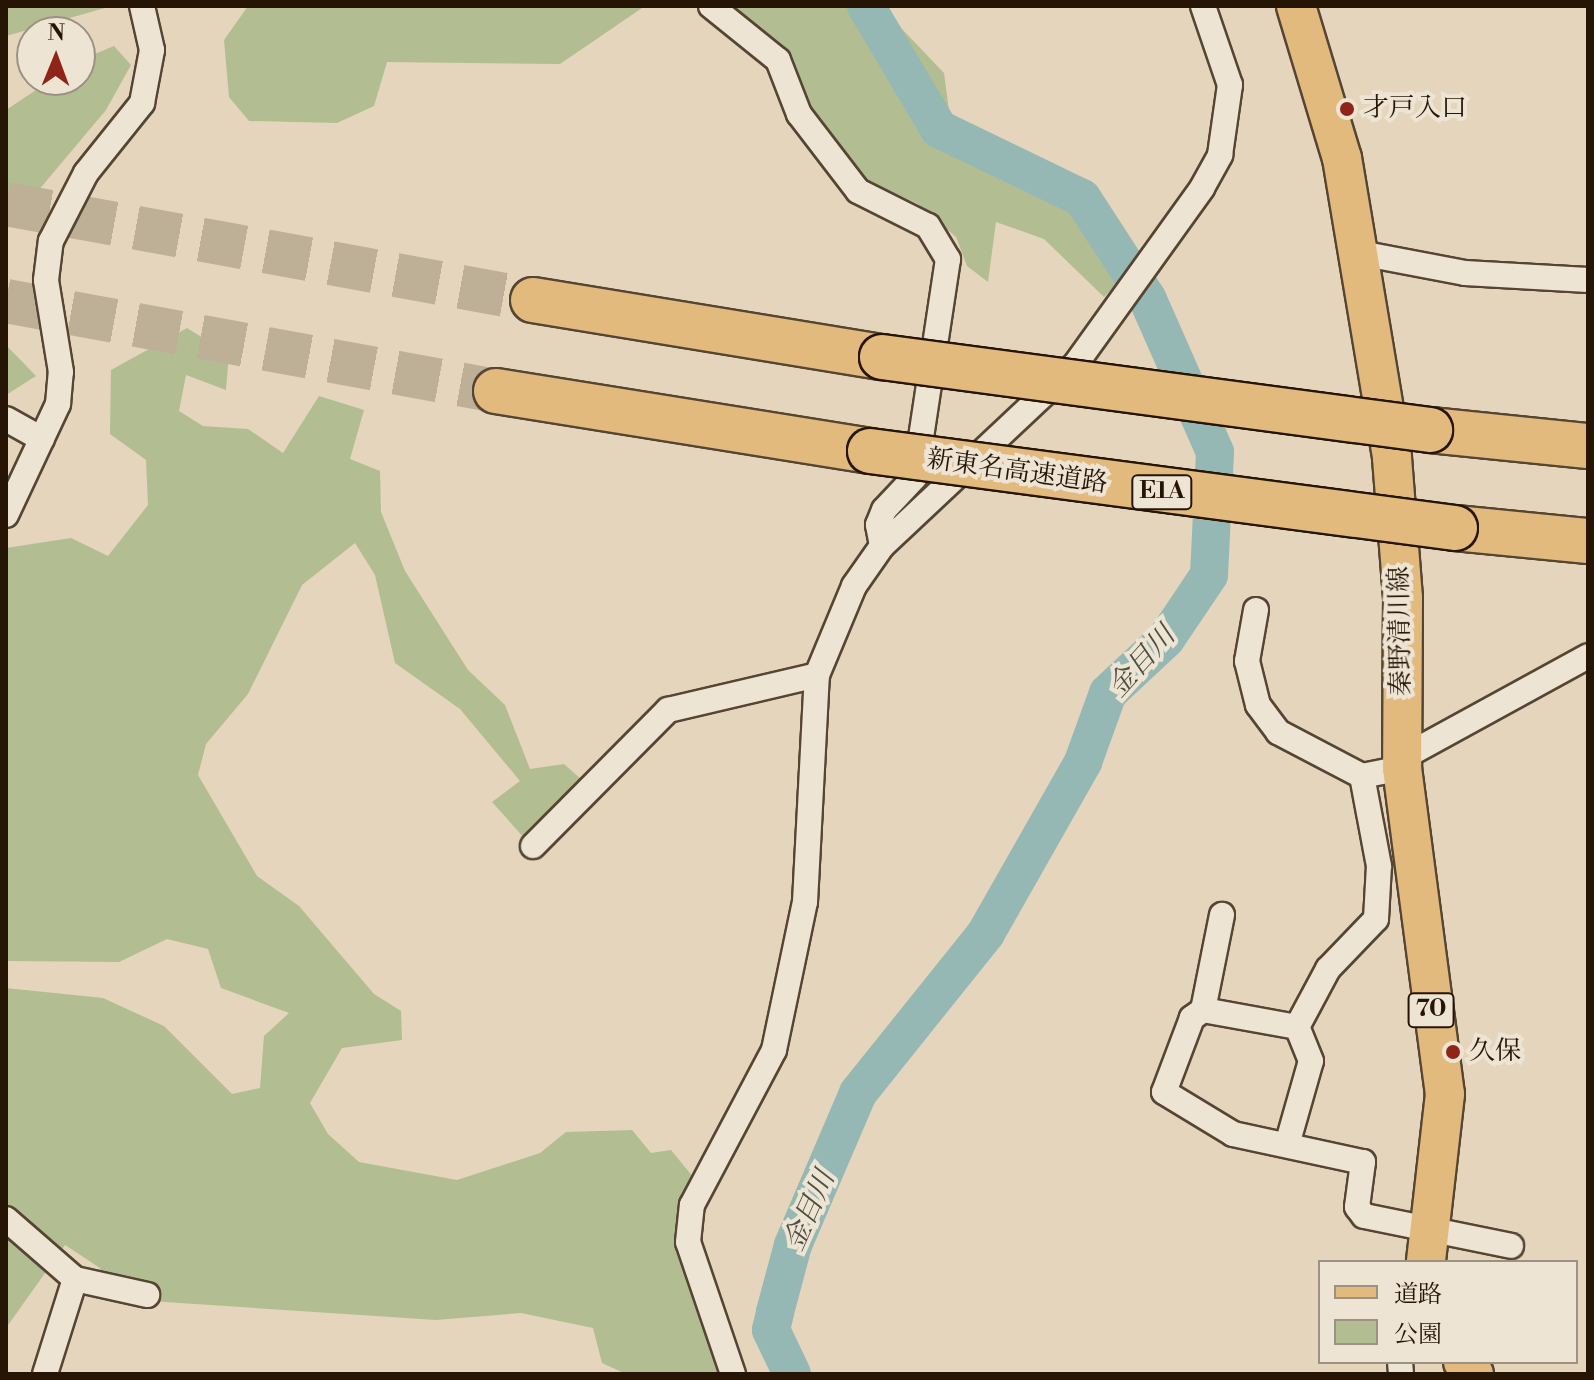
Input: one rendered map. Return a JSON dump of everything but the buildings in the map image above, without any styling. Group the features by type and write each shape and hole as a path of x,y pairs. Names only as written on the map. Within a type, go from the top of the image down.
{"highway":[{"path":"533,300 882,357 1430,430 1588,446"},
{"name":"新東名高速道路","path":"496,391 870,451 1455,528 1588,541"}],"main road":[{"name":"秦野清川線","path":"1296,6 1334,121 1360,253 1392,458 1403,598 1402,763 1445,1094 1429,1247"}],"street":[{"path":"6,515 58,404 61,372 46,280 51,241 86,173 142,103 152,50 142,6"},
{"path":"711,6 778,60 799,114 858,191 928,226 948,259 915,477 884,510 878,525 882,546"},
{"path":"733,1374 688,1242 692,1205 774,1050 805,902 817,675 854,586 882,546 1058,384 1122,302 1220,155 1230,85 1203,6"},
{"path":"1360,253 1465,273 1588,280"},
{"path":"6,419 42,439"},
{"path":"1256,610 1247,661 1258,705 1278,732 1362,776 1402,763 1588,656"},
{"path":"533,846 668,710 817,675"},
{"path":"1297,1027 1328,969 1376,919 1379,866 1362,776"},
{"path":"1222,915 1203,1010 1192,1018 1164,1092 1233,1134 1363,1162 1358,1211 1429,1247 1511,1246"},
{"path":"1203,1010 1297,1027"},
{"path":"1287,1145 1311,1061 1297,1027"},
{"path":"6,1219 75,1279 147,1295"},
{"path":"45,1374 75,1279"}],"green space":[{"path":"6,6 112,6 77,16 16,16 16,33 6,36"},
{"path":"248,6 645,6 560,64 387,62 374,106 337,123 249,121 229,97 224,40"},
{"path":"729,6 880,6 944,73 951,126 1053,173 1126,274 1104,297 1044,239 996,222 988,282 967,266 956,237 918,204 860,177"},
{"path":"114,46 131,65 106,110 6,229 6,110 27,96 96,96 96,53"},
{"path":"187,328 229,354 226,390 186,375 179,411 203,426 248,429 283,453 319,396 364,410 350,459 380,471 381,512 405,571 468,670 505,705 530,769 564,764 582,780 526,840 492,802 520,781 460,709 395,663 375,575 355,543 302,585 248,694 206,744 198,775 257,876 299,906 374,994 401,1011 402,1040 342,1048 310,1103 328,1134 359,1162 457,1180 540,1153 566,1132 632,1130 651,1153 671,1150 698,1183 680,1218 748,1374 626,1374 602,1363 593,1328 521,1313 436,1320 104,1298 100,1268 65,1245 6,1328 6,988 103,998 164,1026 232,1094 260,1088 264,1036 289,1013 221,988 208,949 167,939 119,962 6,961 6,548 71,538 108,556 148,505 146,460 110,434 111,370"},
{"path":"6,345 36,376 6,395"}],"waterway":[{"name":"金目川","path":"792,1374 771,1330 775,1312 793,1245 858,1093 986,933 1083,762 1108,693 1166,639 1209,575 1215,452 1147,298 1082,198 939,129 866,6"}],"tunnel":[{"path":"6,204 533,300"},
{"path":"6,301 496,391"}],"place":[{"name":"才戸入口","path":"1347,109"},
{"name":"久保","path":"1453,1052"}]}
